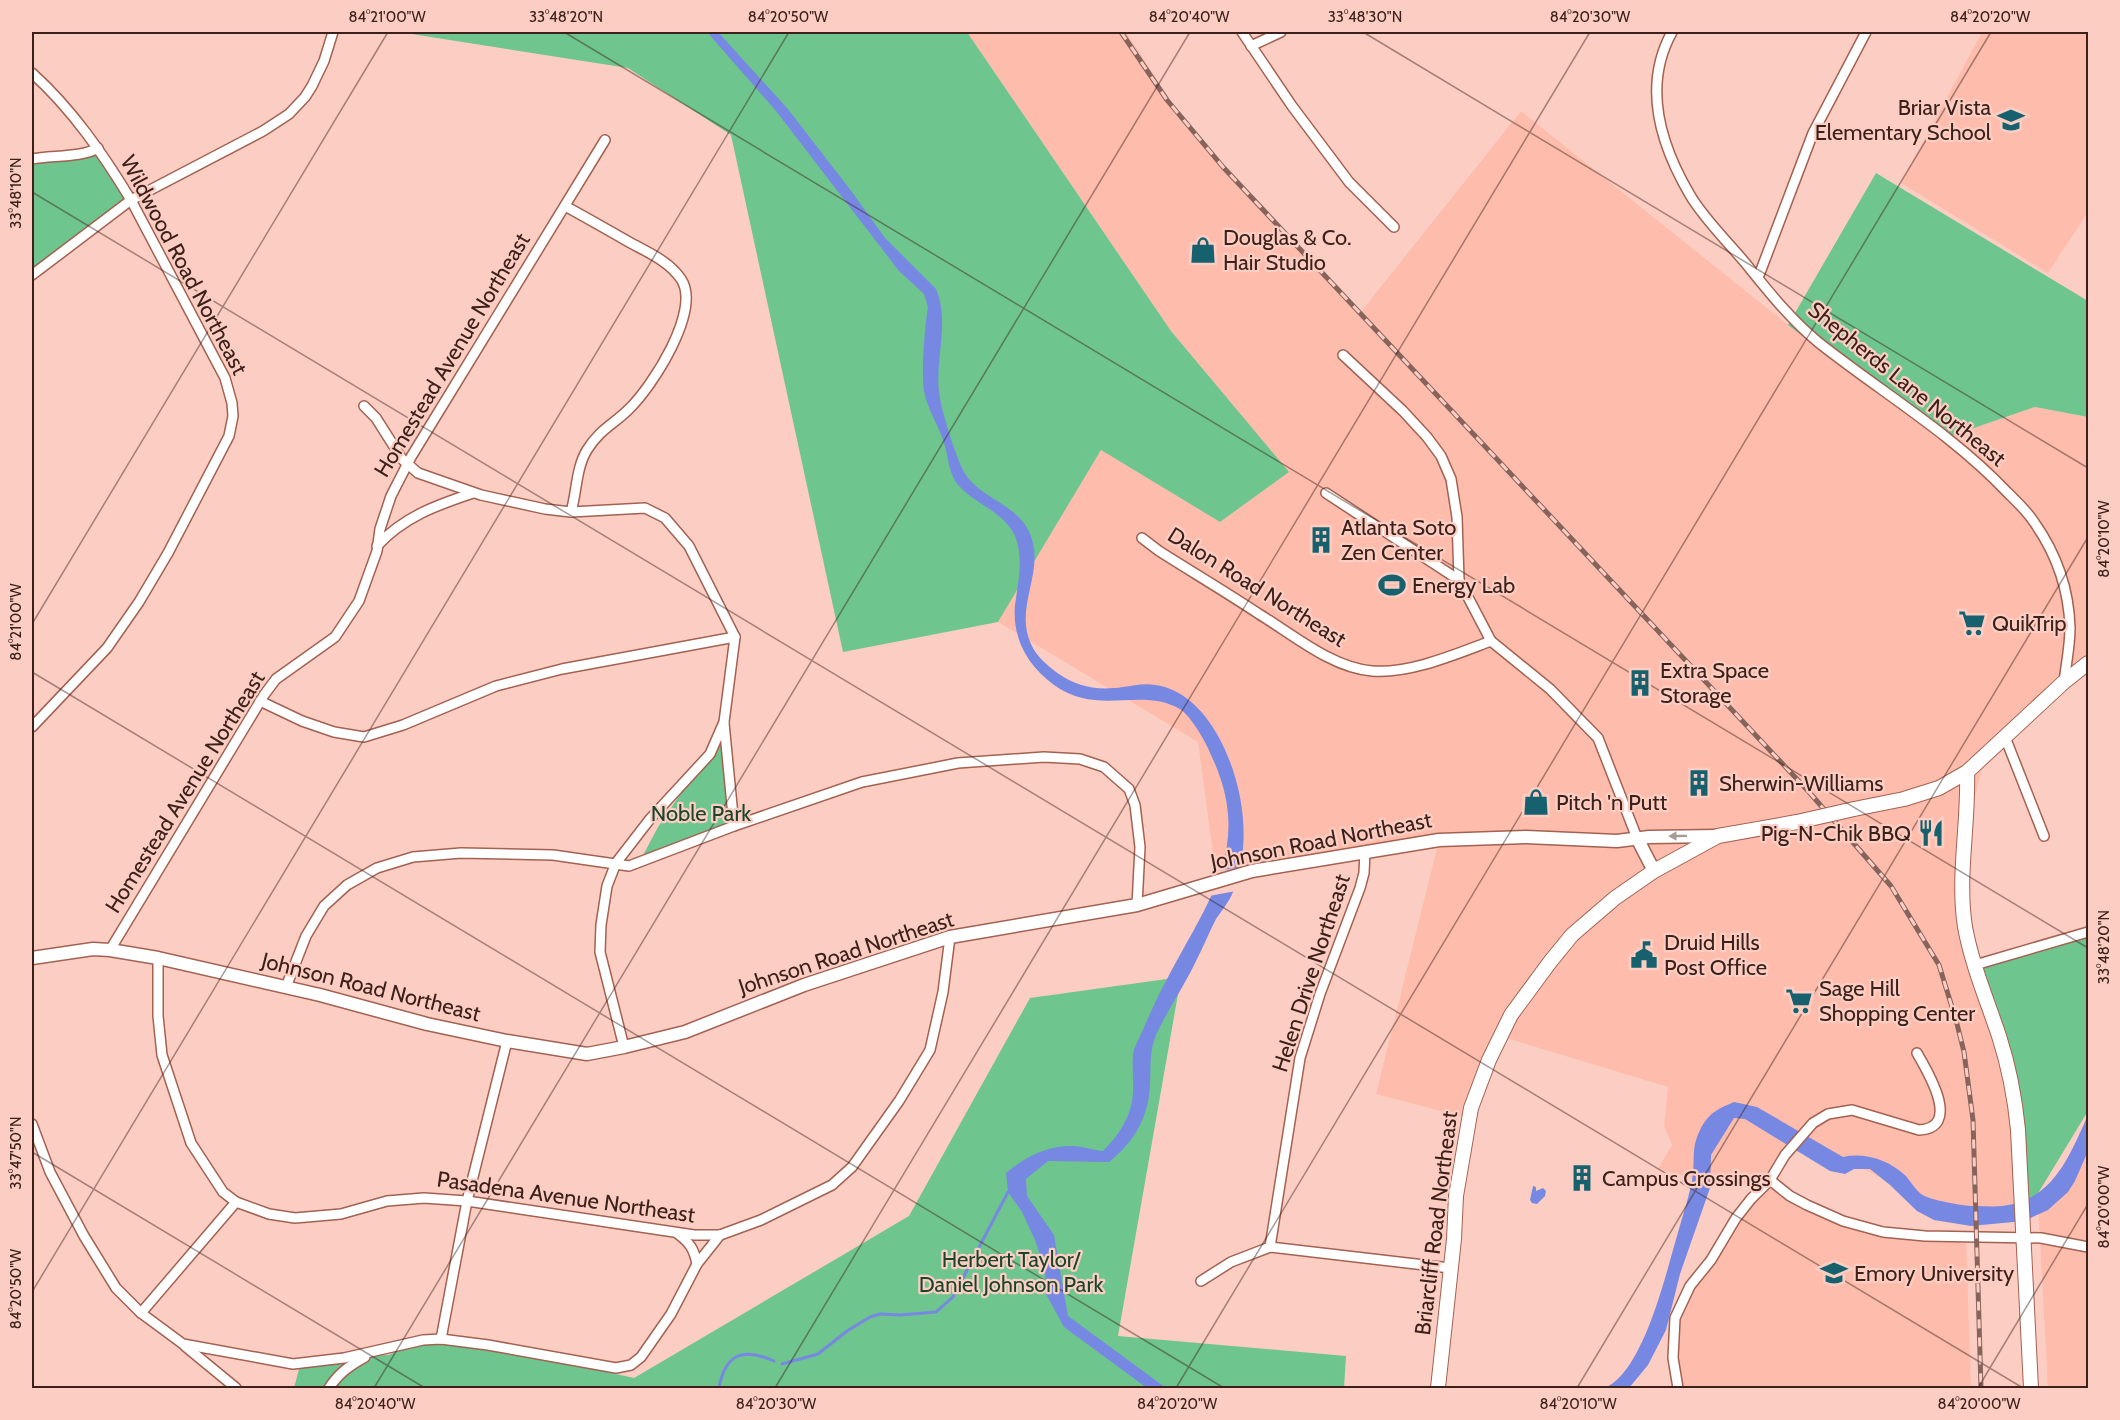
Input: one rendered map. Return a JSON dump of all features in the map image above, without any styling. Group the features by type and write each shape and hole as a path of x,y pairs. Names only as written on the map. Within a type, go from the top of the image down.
{"main road":[{"name":"Briarcliff Road Northeast","path":"1438,1389 1456,1196 1471,1108 1489,1060 1511,1015 1572,935 1615,898 1654,871 1718,836 1904,799 1939,788 1967,772 2064,682 2088,663"},
{"path":"1967,772 1963,903 1966,929 1975,965 1999,1034 2011,1080 2016,1115 2031,1389"}],"street":[{"path":"32,275 131,200 263,131 289,114 312,86 328,51 333,32"},
{"path":"1242,32 1292,106 1349,182 1394,227"},
{"path":"1251,46 1281,32"},
{"name":"Shepherds Lane Northeast","path":"1672,32 1666,41 1656,81 1657,116 1670,155 1691,196 1783,307 1817,341 1894,396 1974,460 2034,520 2064,581 2070,629 2064,682"},
{"path":"1758,278 1813,133 1866,32"},
{"name":"Wildwood Road Northeast","path":"32,73 61,102 98,148 131,200 225,378 232,403 232,426 225,446 168,553 123,627 90,668 32,727"},
{"name":"Homestead Avenue Northeast","path":"110,950 260,701 276,679 335,637 359,602 391,496 407,465 605,140"},
{"path":"32,159 86,153 98,148"},
{"path":"566,206 666,264 682,280 687,297 679,331 659,371 630,409 603,429 588,449 580,464 571,512"},
{"path":"1343,355 1403,411 1442,456 1451,479 1457,517 1459,580 1491,641 1550,689 1598,738 1637,838 1654,871"},
{"path":"364,406 376,418 407,465 418,473 472,493 508,502 571,512 645,508 665,518 689,546 735,638 724,722 734,825"},
{"path":"377,546 393,531 422,511 472,493"},
{"path":"1326,493 1459,580"},
{"name":"Dalon Road Northeast","path":"1142,538 1302,642 1349,666 1373,671 1401,668 1449,657 1491,641"},
{"path":"260,701 302,721 334,732 364,737 403,725 496,686 529,677 735,638"},
{"path":"624,1047 600,952 601,925 607,886 616,863 650,819 710,754 724,722"},
{"path":"2005,737 2044,836"},
{"path":"286,987 306,936 324,906 347,885 377,868 413,857 461,853 553,855 616,863 629,867 734,825 862,782 958,763 1044,758 1080,759 1104,767 1129,789 1135,805 1140,847 1137,905"},
{"name":"Johnson Road Northeast","path":"32,958 93,949 158,958 286,987 427,1024 507,1041 587,1054 685,1032 804,985 950,937 1137,905 1252,871 1439,840 1477,837 1617,841 1637,838 1718,836"},
{"name":"Helen Drive Northeast","path":"1270,1248 1300,1058 1320,994 1360,888 1364,873 1365,852"},
{"path":"1975,965 2088,932"},
{"name":"Pasadena Avenue Northeast","path":"158,958 158,1016 162,1055 191,1143 223,1192 236,1203 269,1214 295,1218 341,1214 387,1201 424,1198 467,1201 676,1233 720,1235 761,1220 832,1185 852,1167 899,1101 930,1050 943,992 950,937"},
{"path":"441,1340 467,1201 507,1041"},
{"path":"1678,1389 1673,1358 1675,1318 1690,1286 1711,1260 1736,1218 1770,1180 1785,1155 1813,1123 1828,1114 1852,1110 1918,1130 1932,1127 1939,1119 1940,1103 1917,1053"},
{"path":"32,1124 50,1172 84,1236 116,1288 141,1313 183,1344 236,1389"},
{"path":"1770,1180 1790,1196 1807,1205 1843,1221 1882,1232 1916,1236 2049,1239 2088,1247"},
{"path":"141,1313 236,1203"},
{"path":"676,1233 689,1242 695,1252 697,1264"},
{"path":"329,1389 350,1365 374,1353 423,1340 488,1345 616,1368 631,1365 641,1357 658,1334 697,1264 720,1235"},
{"path":"1201,1281 1231,1262 1270,1248 1450,1268"},
{"path":"183,1344 293,1364 374,1353"}],"shaded area":[{"path":"967,32 1126,32 1190,130 1359,314 1521,111 1788,325 1942,439 2035,407 2088,417 2088,664 1984,762 1957,863 1959,939 2015,1097 2028,1178 2026,1213 1938,1204 1797,1138 1762,1185 1721,1186 1658,1169 1672,1145 1664,1126 1668,1087 1506,1038 1481,1076 1471,1119 1376,1094 1439,840 1217,883 1198,742 998,622 1101,450 1220,522 1288,472 1171,331"},
{"name":"Briar Vista Elementary School","path":"1982,32 2088,32 2088,212 2048,273 1901,183"},
{"name":"Emory University","path":"2088,1129 2088,1388 2048,1388 2038,1204 2049,1197"},
{"name":"Emory University","path":"1770,1180 1790,1196 1863,1227 1966,1236 1971,1388 1678,1388 1675,1318 1736,1218"}],"green space":[{"path":"399,32 967,32 1171,331 1289,472 1220,522 1101,450 998,622 843,652 731,135 628,68"},
{"path":"99,145 130,203 32,274 32,157"},
{"path":"1876,173 2088,301 2088,417 2035,407 1942,439 1788,325"},
{"name":"Noble Park","path":"722,733 730,830 680,852 640,861 658,827"},
{"path":"2088,936 2088,1111 2026,1213 2028,1178 2015,1097 1970,965"},
{"name":"Herbert Taylor/ Daniel Johnson Park","path":"1181,977 1118,1336 1346,1356 1344,1388 294,1388 299,1369 333,1356 389,1355 435,1334 634,1378 909,1216 1030,998"}],"water":[{"path":"707,32 718,32 787,108 885,238 936,289 942,314 938,379 945,420 956,454 970,480 979,489 1011,510 1028,530 1035,556 1026,619 1027,631 1036,652 1056,672 1088,687 1114,688 1151,684 1165,687 1183,696 1199,709 1212,725 1233,771 1239,791 1244,832 1239,873 1231,896 1216,919 1156,1035 1151,1053 1147,1107 1138,1128 1126,1146 1109,1162 1048,1161 1026,1179 1027,1196 1054,1235 1068,1316 1166,1388 1147,1388 1064,1327 1046,1294 1045,1269 1022,1212 1008,1192 1006,1173 1021,1161 1056,1147 1075,1146 1103,1151 1124,1124 1132,1101 1134,1049 1162,989 1210,899 1220,873 1227,846 1228,818 1223,788 1202,737 1189,717 1180,709 1150,700 1103,701 1071,694 1045,678 1029,660 1016,629 1015,605 1020,562 1015,536 1004,521 956,482 942,437 926,398 923,361 928,307 924,294 899,271 776,111"},
{"path":"1734,1102 1757,1107 1843,1157 1860,1156 1884,1162 1906,1176 1921,1194 1962,1205 2002,1206 2020,1202 2047,1186 2066,1160 2088,1115 2088,1151 2068,1192 2048,1210 2024,1221 1971,1226 1934,1220 1917,1211 1870,1169 1854,1169 1845,1174 1830,1171 1745,1119 1734,1118 1711,1155 1710,1188 1680,1274 1666,1330 1648,1365 1629,1388 1604,1388 1618,1379 1630,1364 1651,1321 1688,1196 1693,1174 1695,1145 1699,1133 1705,1121 1712,1114"},
{"path":"1533,1186 1536,1187 1536,1191 1543,1188 1546,1191 1545,1196 1537,1204 1530,1200"}],"pier":[{"path":"1243,867 1236,891 1209,896 1218,871"}],"waterway":[{"path":"782,1364 818,1354 847,1331 870,1317 880,1314 936,1312 953,1297 1008,1192"},
{"path":"719,1388 726,1367 737,1356 753,1355 774,1361"}],"railway":[{"path":"1121,32 1167,100 1223,167 1809,792 1891,886 1939,965 1964,1052 1973,1120 1981,1388"}],"place":[{"name":"Briar Vista Elementary School","path":"2011,120"},
{"name":"Douglas & Co. Hair Studio","path":"1203,250"},
{"name":"Atlanta Soto Zen Center","path":"1321,540"},
{"name":"Energy Lab","path":"1392,585"},
{"name":"QuikTrip","path":"1972,623"},
{"name":"Extra Space Storage","path":"1640,683"},
{"name":"Sherwin-Williams","path":"1699,783"},
{"name":"Pitch 'n Putt","path":"1536,802"},
{"name":"Pig-N-Chik BBQ","path":"1931,833"},
{"name":"Druid Hills Post Office","path":"1644,955"},
{"name":"Sage Hill Shopping Center","path":"1799,1001"},
{"name":"Campus Crossings","path":"1582,1178"},
{"name":"Emory University","path":"1834,1273"}]}
